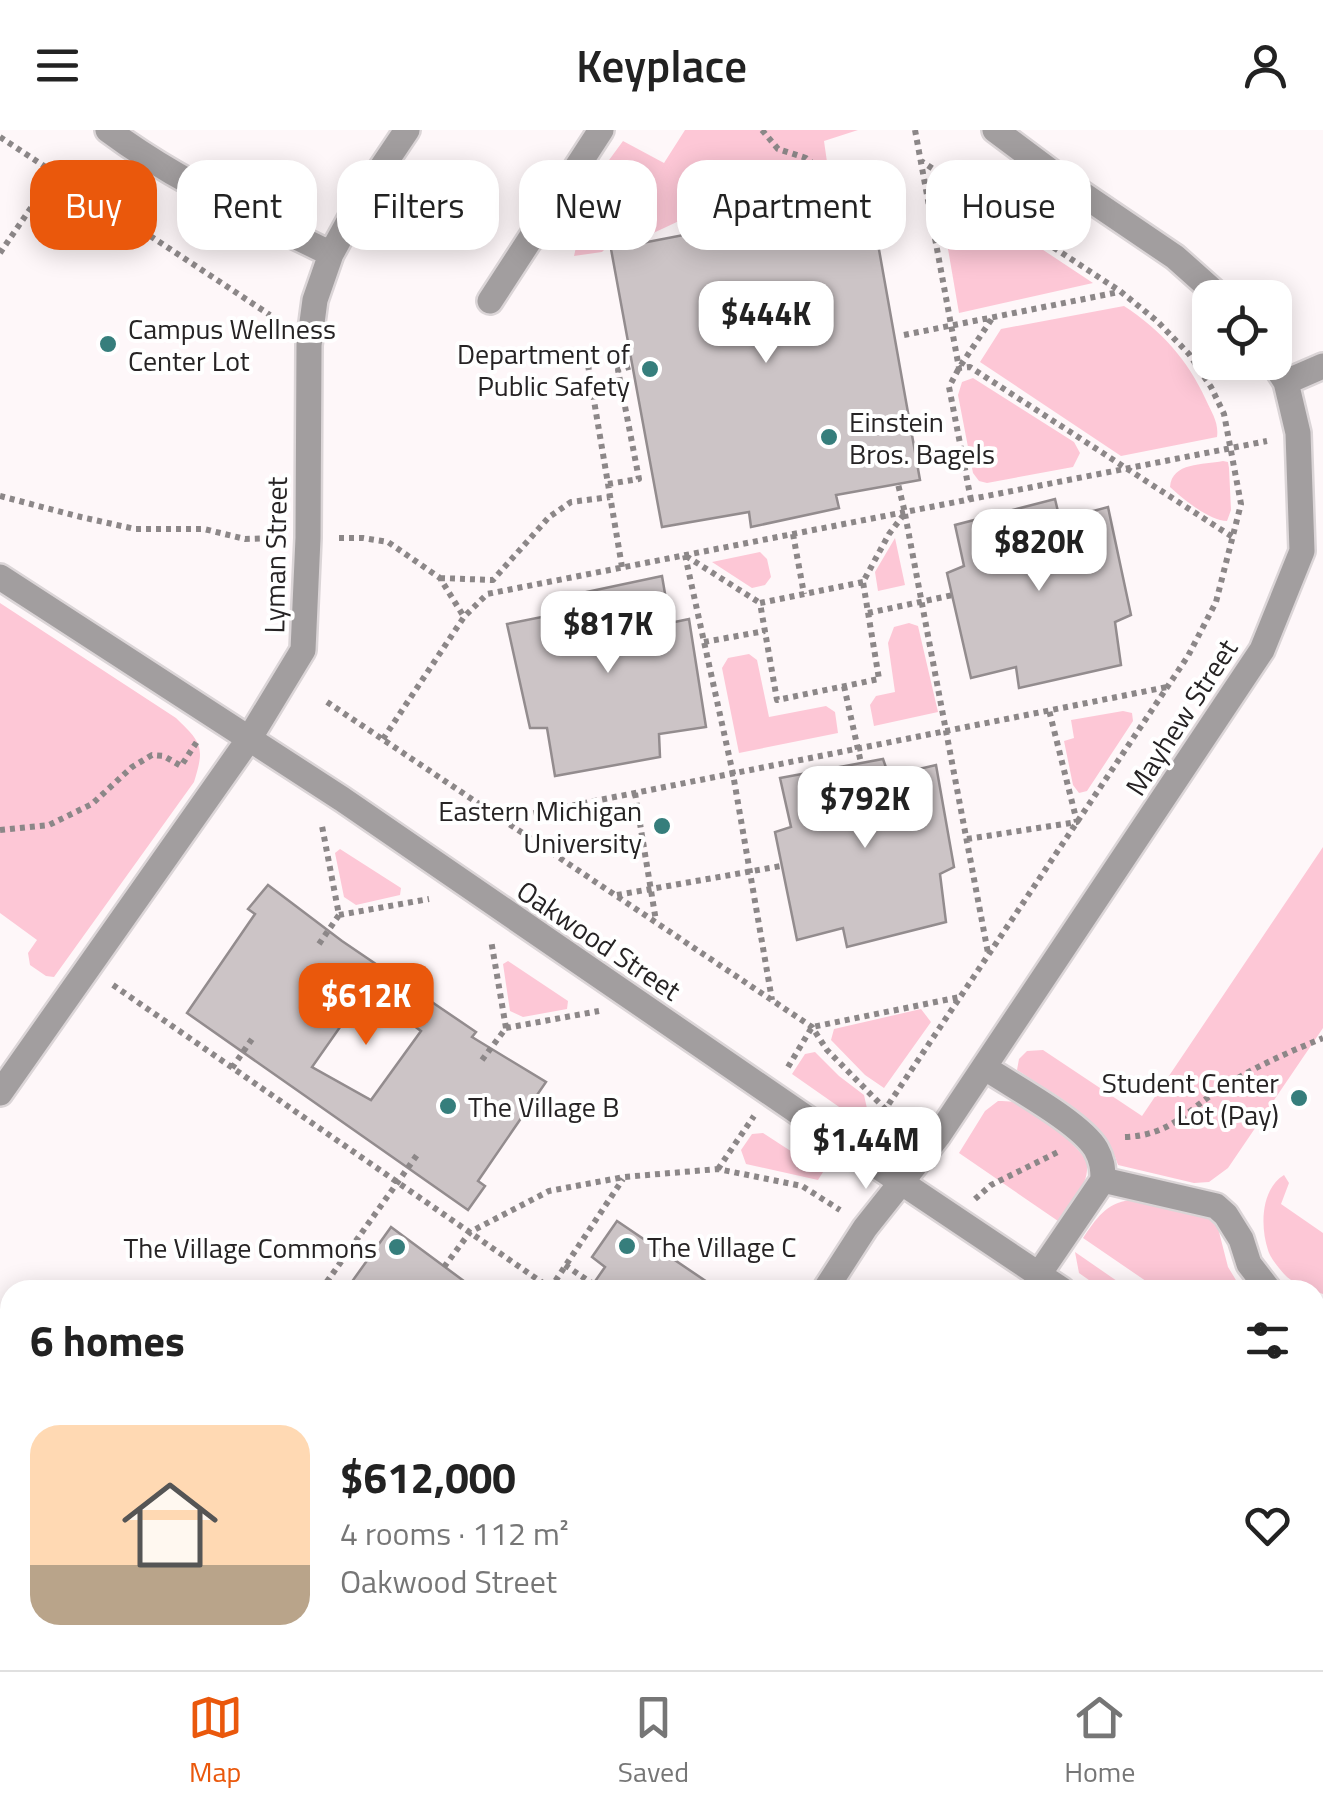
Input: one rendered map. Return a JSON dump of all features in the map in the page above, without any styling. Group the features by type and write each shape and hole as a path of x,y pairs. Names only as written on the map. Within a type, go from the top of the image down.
{"street":[{"path":"108,130 174,174 331,254"},
{"name":"Lyman Street","path":"0,1092 250,739 302,650 308,538 309,345 315,300 331,254 364,194 408,130"},
{"path":"490,301 602,130"},
{"path":"995,130 1175,257 1201,280"},
{"path":"1292,370 1323,366"},
{"name":"Mayhew Street","path":"902,1183 938,1136 1262,650 1302,551 1298,434 1281,380"},
{"name":"Oakwood Street","path":"0,577 342,800 1048,1280"},
{"path":"984,1067 1081,1132 1098,1151 1103,1164 1103,1180 1039,1274"},
{"path":"1103,1180 1216,1206 1226,1214 1241,1239 1249,1264 1261,1280"},
{"path":"831,1280 865,1228 902,1183"}],"path":[{"path":"762,130 778,149 808,160"},
{"path":"916,130 959,368"},
{"path":"0,137 34,160"},
{"path":"870,1132 1188,656 1216,602 1241,504 1224,414 1189,354 1120,291 921,161"},
{"path":"0,253 30,209"},
{"path":"157,241 270,315"},
{"path":"904,336 1120,291"},
{"path":"971,500 949,387 993,318"},
{"path":"588,365 622,567"},
{"path":"608,484 638,479 618,370 632,366"},
{"path":"959,368 970,367 1234,538"},
{"path":"487,594 1232,448"},
{"path":"898,484 989,954"},
{"path":"0,496 134,529 204,529 245,538 267,538"},
{"path":"383,739 464,617 549,517 571,502 610,497"},
{"path":"760,603 777,700 879,678 863,582 905,512"},
{"path":"793,534 804,594"},
{"path":"332,538 388,542 440,578 464,617"},
{"path":"685,555 760,603 863,582"},
{"path":"685,555 733,774 772,1000"},
{"path":"440,578 494,580"},
{"path":"868,613 953,595"},
{"path":"704,642 765,632"},
{"path":"844,686 861,763"},
{"path":"503,819 1167,687"},
{"path":"327,702 812,1027 827,1050 906,1130"},
{"path":"1049,710 1077,822"},
{"path":"0,830 49,825 92,804 132,768 152,756 164,756 181,766 198,740"},
{"path":"635,793 656,922"},
{"path":"968,840 1077,822"},
{"path":"322,826 340,914"},
{"path":"616,896 781,866"},
{"path":"319,944 340,914 429,899"},
{"path":"490,939 506,1028"},
{"path":"112,985 537,1280"},
{"path":"785,1072 812,1027 960,996"},
{"path":"482,1060 506,1028 599,1012"},
{"path":"1120,1138 1172,1126 1222,1088 1295,1048 1323,1038"},
{"path":"232,1068 252,1039"},
{"path":"718,1170 753,1118"},
{"path":"991,1186 1075,1144"},
{"path":"329,1280 417,1155"},
{"path":"444,1266 470,1232 549,1191 624,1177 718,1170 802,1186 837,1207"},
{"path":"556,1280 624,1177"},
{"path":"565,1265 587,1280"}],"shaded area":[{"path":"685,130 858,130 824,141 827,160 677,160 677,222 657,231 657,160 609,160 623,141 664,163"},
{"path":"575,250 604,250 602,252 574,256"},
{"path":"948,250 1043,250 1093,283 959,313"},
{"path":"1124,306 1150,325 1182,359 1213,414 1217,437 1121,456 980,362 1001,329"},
{"path":"973,378 1074,442 1080,453 1073,467 987,483 979,481 973,473 958,395 962,382"},
{"path":"1228,462 1229,468 1231,510 1227,521 1205,513 1170,487 1182,469"},
{"path":"895,538 905,585 878,591 875,572"},
{"path":"760,552 767,559 771,577 765,585 752,588 712,562"},
{"path":"0,603 176,718 199,746 194,782 54,977 30,965 28,953 37,940 0,913"},
{"path":"909,623 918,626 938,712 874,726 870,705 876,696 895,692 888,643 894,627"},
{"path":"749,654 757,660 769,717 826,706 835,712 838,733 739,753 722,668 728,658"},
{"path":"1123,711 1132,713 1133,721 1087,791 1079,793 1073,785 1064,741 1074,738 1071,720"},
{"path":"1323,847 1323,1028 1228,1168 1209,1182 1194,1183 1118,1165 1111,1148 1090,1121 1017,1070 1019,1059 1027,1051 1043,1050 1142,1116"},
{"path":"340,849 401,888 400,895 356,905 344,897 335,853"},
{"path":"508,961 568,1001 567,1009 523,1017 510,1011 503,964"},
{"path":"921,1009 931,1022 884,1088 865,1075 831,1040 834,1029"},
{"path":"815,1052 864,1095 868,1113 862,1123 792,1074 805,1054"},
{"path":"998,1101 1014,1102 1032,1112 1084,1157 1085,1180 1058,1221 959,1153 985,1111"},
{"path":"763,1133 823,1172 818,1180 746,1164 741,1150 752,1134"},
{"path":"1284,1175 1289,1183 1281,1204 1323,1233 1323,1280 1292,1280 1268,1250 1264,1209 1276,1181"},
{"path":"1122,1202 1182,1209 1209,1219 1218,1228 1228,1267 1236,1280 1144,1280 1083,1238 1097,1218"},
{"path":"1075,1252 1116,1280 1089,1280 1079,1273"}],"building":[{"path":"677,236 677,250 879,250 920,480 836,495 839,508 751,527 749,512 662,527 611,250 657,250 657,240"},
{"path":"1055,499 1060,520 1108,507 1131,615 1115,622 1121,665 1019,688 1016,667 971,678 947,573 964,566 955,525"},
{"path":"662,576 670,623 689,619 706,727 659,734 660,757 555,776 547,728 530,728 507,624 557,614 558,598"},
{"path":"883,759 889,776 936,765 954,867 940,874 946,922 847,947 843,928 797,940 775,832 791,827 780,778"},
{"path":"268,885 342,941 476,1032 472,1037 546,1082 478,1181 485,1186 468,1210 187,1013 255,914 248,909","holes":["366,990 421,1031 371,1100 312,1067"]},
{"name":"The Village C","path":"617,1221 704,1280 596,1280 605,1267 592,1257"},
{"name":"The Village Commons","path":"391,1227 463,1280 353,1280"}],"place":[{"name":"Campus Wellness Center Lot","path":"108,344"},
{"name":"Department of Public Safety","path":"650,369"},
{"name":"Einstein Bros. Bagels","path":"829,437"},
{"name":"Eastern Michigan University","path":"662,826"},
{"name":"Student Center Lot (Pay)","path":"1299,1098"},
{"name":"The Village B","path":"448,1106"},
{"name":"The Village C","path":"627,1246"},
{"name":"The Village Commons","path":"397,1247"}]}
